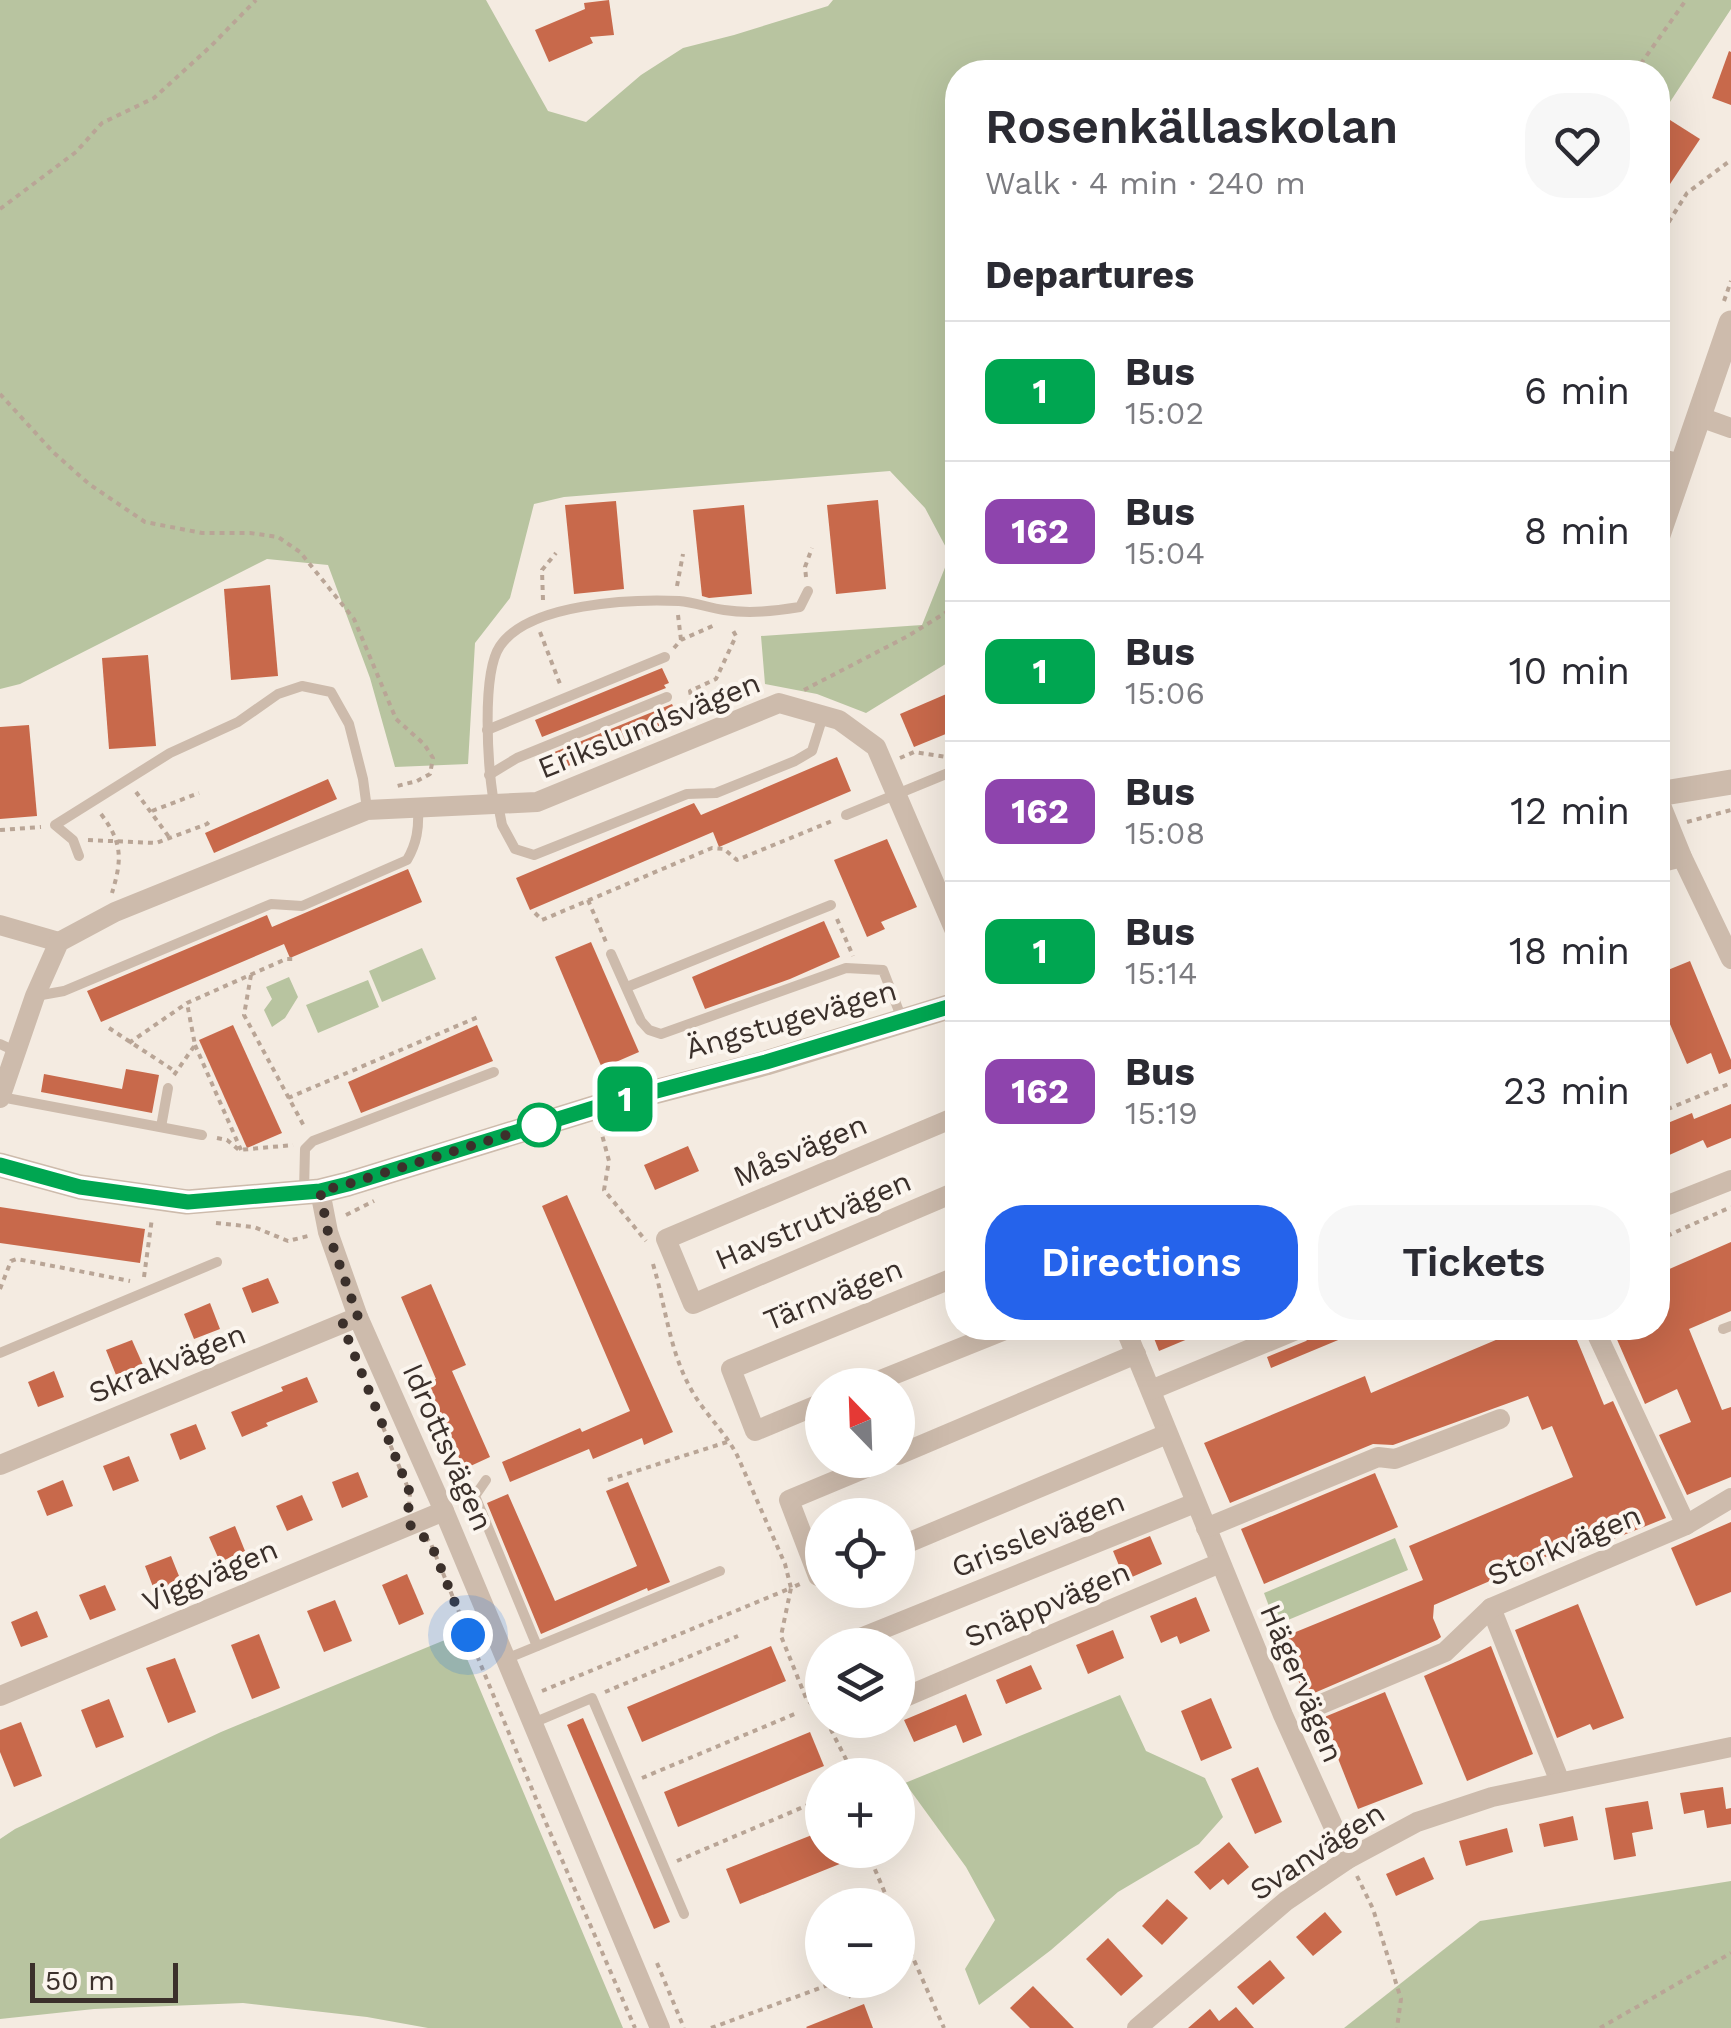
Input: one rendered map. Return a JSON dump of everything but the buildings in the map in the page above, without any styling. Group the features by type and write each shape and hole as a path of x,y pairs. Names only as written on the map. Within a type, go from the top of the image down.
{"street":[{"path":"1670,500 1731,323"},
{"path":"1700,417 1731,428"},
{"name":"Erikslundsvägen","path":"59,942 115,912 367,810 537,802 779,703 840,720 876,747 945,908"},
{"path":"1670,794 1731,782"},
{"path":"1670,830 1729,950"},
{"path":"1670,860 1682,857"},
{"path":"0,926 59,942 8,1047 0,1097"},
{"name":"Ängstugevägen","path":"0,1165 80,1187 188,1202 312,1192 945,1008"},
{"name":"Måsvägen","path":"656,1240 945,1121"},
{"path":"1670,1205 1731,1180"},
{"name":"Idrottsvägen","path":"312,1192 358,1317 444,1511 660,2028"},
{"name":"Havstrutvägen","path":"656,1240 692,1304 945,1197"},
{"name":"Tärnvägen","path":"805,1410 755,1430 731,1369 945,1281"},
{"name":"Skrakvägen","path":"0,1465 358,1317"},
{"path":"910,1368 980,1340"},
{"name":"Hägervägen","path":"1130,1340 1314,1788 1348,1858"},
{"path":"1151,1390 1272,1340"},
{"path":"1600,1340 1686,1525"},
{"path":"915,1448 1136,1354"},
{"path":"1206,1528 1378,1457 1394,1459 1500,1419"},
{"path":"915,1540 1168,1434"},
{"path":"805,1542 789,1500 842,1478"},
{"name":"Storkvägen","path":"1319,1705 1445,1652 1491,1608 1686,1525 1731,1498"},
{"name":"Grisslevägen","path":"888,1628 1195,1503"},
{"name":"Viggvägen","path":"0,1696 444,1511"},
{"name":"Snäppvägen","path":"915,1693 1220,1563"},
{"path":"1491,1608 1560,1782"},
{"name":"Svanvägen","path":"1137,2028 1286,1901 1348,1858 1418,1822 1492,1797 1731,1746"}],"lane":[{"path":"1670,456 1684,459"},
{"path":"808,591 800,607 757,613 676,601 640,601 571,609 542,616 517,628 499,647 493,669 487,730 489,775 502,825 515,849 534,855 687,794 716,792 794,761 812,750 823,716"},
{"path":"487,730 664,657"},
{"path":"79,856 72,840 55,825 170,752 238,722 278,694 302,686 331,692 349,724 367,810"},
{"path":"489,775 517,758 667,697"},
{"path":"846,815 945,774"},
{"path":"35,996 64,991 271,904 302,906 407,860 416,844 418,808"},
{"path":"626,987 834,911"},
{"path":"612,954 641,1021 649,1030 661,1034 846,968 883,970 902,1020"},
{"path":"312,1192 305,1148 310,1143 494,1072"},
{"path":"160,1127 168,1088"},
{"path":"0,1097 202,1135"},
{"path":"0,1353 148,1287 217,1262"},
{"path":"486,1480 475,1496 536,1646"},
{"path":"505,1660 720,1572"},
{"path":"532,1724 592,1698 684,1914"}],"path":[{"path":"0,210 76,152 102,123 154,98 256,0"},
{"path":"1643,60 1686,0"},
{"path":"1670,220 1687,194 1731,160"},
{"path":"0,394 52,452 89,484 145,522 202,533 278,537 300,552 354,619 396,719 424,744 433,758 430,774 386,789 367,810"},
{"path":"808,591 805,567 812,548"},
{"path":"556,553 542,570 540,632 565,696"},
{"path":"683,554 676,601 681,640 718,624 723,610"},
{"path":"701,735 690,691 716,679 731,651 736,636 723,610"},
{"path":"779,703 945,613"},
{"path":"884,764 914,752 945,757"},
{"path":"127,780 170,839"},
{"path":"151,812 199,793"},
{"path":"92,802 107,822 119,852 120,867 110,901 115,912"},
{"path":"1670,825 1731,810"},
{"path":"535,913 542,920 712,848 724,849 736,860 846,815"},
{"path":"72,840 156,843 212,820"},
{"path":"0,830 55,825"},
{"path":"588,900 602,933"},
{"path":"834,911 858,968"},
{"path":"130,1043 186,1003 286,960 298,959"},
{"path":"202,1135 227,1140 241,1150 310,1143 244,1015 251,975"},
{"path":"186,1003 195,1046 241,1150"},
{"path":"288,1098 478,1017"},
{"path":"109,1028 176,1072"},
{"path":"168,1088 195,1046"},
{"path":"1670,1108 1731,1083"},
{"path":"600,1126 609,1162 604,1190 656,1240"},
{"path":"1670,1235 1731,1207"},
{"path":"0,1289 11,1261 18,1259 148,1287 152,1218"},
{"path":"652,1259 676,1358 692,1392 729,1441 784,1564 791,1588 781,1636 805,1696"},
{"path":"378,1414 410,1493 410,1525 431,1544 635,2028"},
{"path":"608,1480 729,1441"},
{"path":"542,1691 791,1588"},
{"path":"592,1698 738,1636"},
{"path":"628,1783 796,1713"},
{"path":"663,1867 805,1806"},
{"path":"1348,1858 1373,1909 1401,1999 1397,2028"},
{"path":"1600,2028 1731,1953"},
{"path":"915,1962 944,2028"},
{"path":"711,2028 805,1994"}],"green space":[{"path":"0,0 486,0 548,111 586,122 641,75 683,48 828,6 833,0 1731,0 1731,9 1670,102 1670,60 945,60 945,546 925,508 890,471 564,497 534,504 510,598 475,643 468,764 395,767 370,678 328,565 267,559 20,684 0,689"},
{"path":"945,568 945,664 866,713 817,694 765,684 761,636 922,625"},
{"path":"422,948 436,979 382,1002 369,971"},
{"path":"289,977 298,997 285,1018 272,1027 264,1010 272,999 266,987"},
{"path":"368,980 379,1007 318,1033 306,1005"},
{"path":"1395,1538 1408,1570 1276,1625 1264,1593"},
{"path":"457,1635 623,2028 428,2028 243,2003 94,2009 0,2019 0,1839 221,1732"},
{"path":"1120,1695 1146,1751 1205,1778 1223,1817 1199,1844 1118,1892 979,2005 965,1969 995,1920 966,1867 915,1797 915,1779"},
{"path":"1731,1881 1731,2028 1344,2028 1480,1921"}],"bus line":[{"name":"1","path":"0,1165 80,1187 188,1202 320,1191 945,1008"}],"route":[{"path":"468,1635 431,1544 410,1525 410,1493 342,1324 358,1317 328,1232 320,1191 539,1125"}]}
